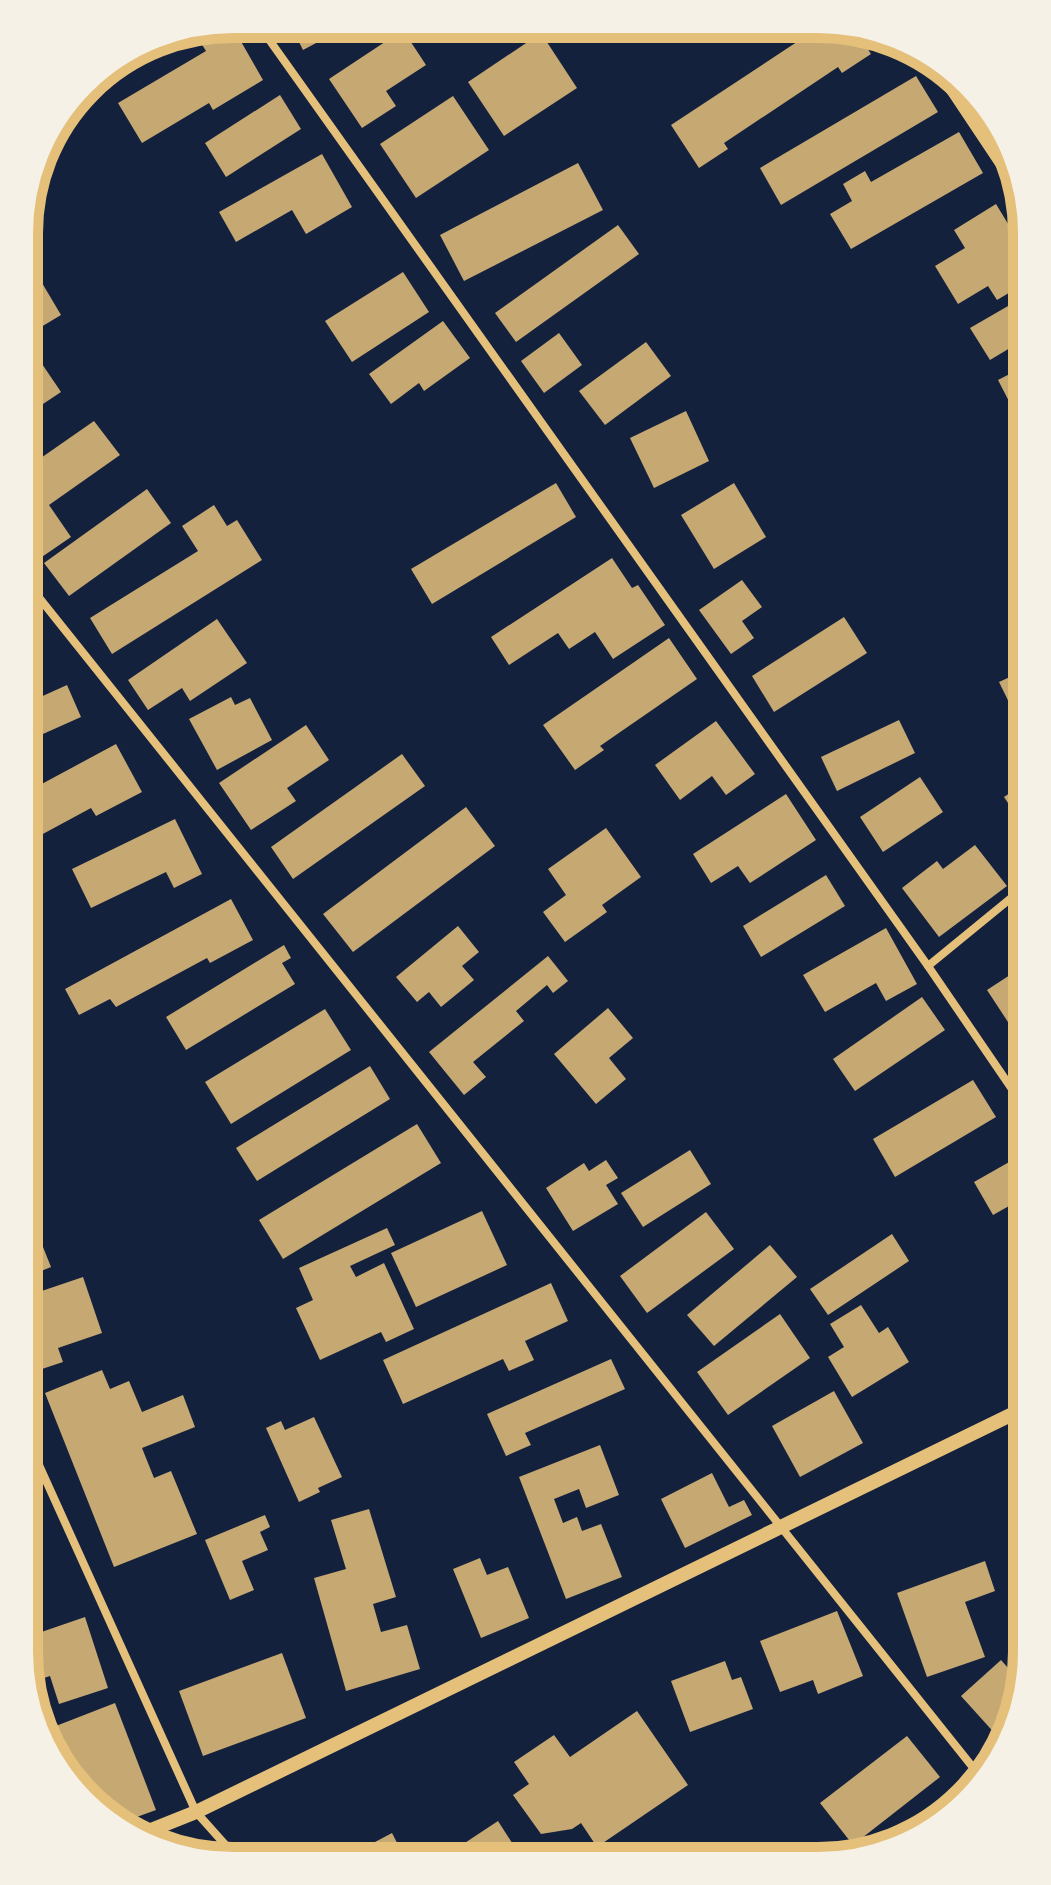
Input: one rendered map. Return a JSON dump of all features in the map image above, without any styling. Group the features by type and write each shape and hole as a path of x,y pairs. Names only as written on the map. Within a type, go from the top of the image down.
{"street":[{"path":"268,38 928,966 1013,1090"},
{"path":"951,90 1002,168"},
{"path":"38,596 974,1769"},
{"path":"928,966 1013,896"},
{"path":"153,1829 196,1812 1013,1414"},
{"path":"38,1463 196,1812 227,1847"}],"building":[{"path":"239,38 263,80 213,110 209,103 142,143 118,103 206,51 200,41"},
{"path":"297,38 326,38 303,50"},
{"path":"391,38 408,38 426,65 386,91 396,106 362,128 329,79"},
{"path":"534,38 544,38 577,88 504,136 468,82"},
{"path":"803,38 856,42 864,44 871,54 842,73 838,67 724,143 728,149 699,168 671,125"},
{"path":"916,76 938,112 781,205 760,168"},
{"path":"280,95 301,129 226,177 205,143"},
{"path":"453,96 489,150 416,198 380,144"},
{"path":"959,132 983,173 851,249 830,214 852,201 843,184 865,171 871,182"},
{"path":"322,154 352,207 306,234 292,210 236,242 219,212"},
{"path":"578,163 603,210 464,281 440,235"},
{"path":"996,204 1013,232 1013,290 997,300 988,286 958,304 935,266 965,248 954,230"},
{"path":"618,225 639,254 516,342 495,313"},
{"path":"403,272 429,312 352,362 325,321"},
{"path":"38,276 61,315 38,329"},
{"path":"1013,303 1013,346 990,360 970,328"},
{"path":"443,321 470,358 424,391 419,383 391,404 369,374"},
{"path":"559,333 582,365 544,393 521,361"},
{"path":"646,342 671,376 605,425 579,391"},
{"path":"38,358 61,392 38,407"},
{"path":"1013,372 1013,409 998,380"},
{"path":"686,411 709,461 654,488 630,438"},
{"path":"94,421 120,455 49,505 71,537 38,560 38,460"},
{"path":"556,483 576,517 432,604 411,569"},
{"path":"734,483 766,537 714,569 681,515"},
{"path":"147,489 171,523 69,596 44,563"},
{"path":"214,505 227,526 237,520 262,560 112,654 90,618 198,551 182,526"},
{"path":"612,558 632,588 638,585 665,625 613,659 595,632 569,649 558,633 509,665 491,637"},
{"path":"742,580 762,607 742,621 754,638 731,654 699,610"},
{"path":"844,617 867,653 774,712 752,676"},
{"path":"217,619 247,663 190,701 182,688 148,710 128,680"},
{"path":"669,638 697,679 600,746 604,750 575,770 543,725"},
{"path":"1013,676 1013,710 999,682"},
{"path":"67,685 81,717 38,736 38,698"},
{"path":"231,697 235,705 250,698 272,740 217,770 189,719"},
{"path":"899,720 915,753 837,791 821,757"},
{"path":"716,721 755,774 726,795 712,776 680,800 655,765"},
{"path":"306,725 329,760 287,788 296,801 251,830 219,783"},
{"path":"116,744 142,792 96,816 91,808 38,837 38,786"},
{"path":"402,754 425,786 293,879 271,847"},
{"path":"920,777 943,812 883,852 860,817"},
{"path":"1013,791 1013,810 1004,797"},
{"path":"786,794 816,840 750,883 738,866 711,883 693,854"},
{"path":"466,807 495,846 353,952 323,914"},
{"path":"175,819 202,874 174,888 166,872 91,908 72,869"},
{"path":"606,828 641,877 602,905 607,912 565,942 543,912 566,895 548,869"},
{"path":"975,845 1007,886 939,937 902,888 937,861 943,869"},
{"path":"826,875 845,906 761,957 743,926"},
{"path":"231,899 253,940 210,963 207,958 116,1007 110,999 79,1015 65,989"},
{"path":"458,926 479,952 462,966 474,980 441,1007 429,992 417,1002 396,977"},
{"path":"886,928 917,984 886,1001 876,983 825,1012 803,975"},
{"path":"284,945 291,958 282,963 295,984 186,1050 166,1017"},
{"path":"548,956 568,981 553,993 547,985 516,1011 524,1021 473,1062 486,1077 464,1095 429,1052"},
{"path":"1013,973 1013,1030 987,990"},
{"path":"922,997 945,1030 855,1091 833,1059"},
{"path":"608,1008 633,1038 609,1058 626,1079 596,1104 554,1054"},
{"path":"325,1009 351,1050 231,1124 205,1082"},
{"path":"370,1066 390,1099 257,1181 236,1148"},
{"path":"973,1080 996,1117 895,1177 873,1139"},
{"path":"417,1124 441,1163 283,1259 259,1220"},
{"path":"690,1150 711,1184 643,1227 621,1193"},
{"path":"606,1160 618,1178 606,1185 618,1204 573,1231 546,1188 584,1163 589,1171"},
{"path":"1013,1160 1013,1204 993,1215 974,1182"},
{"path":"482,1211 507,1265 416,1307 391,1253"},
{"path":"706,1212 734,1249 647,1313 620,1276"},
{"path":"387,1228 395,1245 350,1266 356,1277 384,1263 414,1329 386,1342 381,1332 320,1360 296,1308 313,1300 299,1268"},
{"path":"38,1234 51,1267 38,1272"},
{"path":"892,1234 909,1261 828,1315 810,1289"},
{"path":"770,1245 797,1277 714,1346 687,1315"},
{"path":"83,1277 102,1333 58,1348 63,1362 38,1370 38,1292"},
{"path":"551,1283 568,1321 525,1341 534,1360 509,1371 503,1359 403,1404 383,1360"},
{"path":"861,1305 879,1333 888,1327 909,1362 852,1397 828,1357 844,1347 830,1324"},
{"path":"780,1314 810,1358 728,1415 697,1372"},
{"path":"611,1359 625,1389 525,1433 531,1445 506,1456 487,1414"},
{"path":"102,1370 110,1389 129,1381 142,1412 183,1395 195,1427 142,1448 154,1478 171,1471 197,1534 114,1567 45,1393"},
{"path":"834,1391 863,1443 800,1477 772,1426"},
{"path":"314,1417 342,1477 318,1488 320,1492 299,1502 266,1428 281,1421 285,1430"},
{"path":"600,1445 619,1495 586,1508 579,1489 554,1499 563,1523 577,1517 582,1531 601,1524 622,1577 566,1599 519,1477"},
{"path":"712,1473 729,1507 744,1500 752,1515 685,1548 661,1499"},
{"path":"369,1509 396,1597 373,1604 381,1632 407,1625 420,1669 346,1691 314,1578 346,1569 331,1520"},
{"path":"265,1515 270,1527 260,1532 268,1550 242,1561 254,1590 230,1600 205,1540"},
{"path":"480,1558 487,1575 508,1567 529,1618 481,1638 453,1569"},
{"path":"985,1561 995,1591 965,1602 985,1657 927,1677 897,1593"},
{"path":"837,1611 863,1676 818,1694 813,1680 780,1692 760,1641"},
{"path":"85,1617 108,1688 59,1704 50,1676 40,1679 38,1633"},
{"path":"282,1653 306,1718 203,1756 179,1691"},
{"path":"1001,1660 1012,1672 1003,1715 995,1734 961,1696"},
{"path":"725,1661 732,1680 741,1677 753,1709 690,1732 671,1681"},
{"path":"115,1703 156,1810 132,1819 104,1799 71,1760 53,1727"},
{"path":"637,1711 688,1785 597,1847 581,1823 572,1829 541,1834 513,1795 529,1784 514,1762 554,1735 570,1757"},
{"path":"907,1736 940,1777 856,1842 852,1843 820,1803"},
{"path":"498,1821 515,1847 459,1847"},
{"path":"392,1833 399,1847 366,1847"}]}
